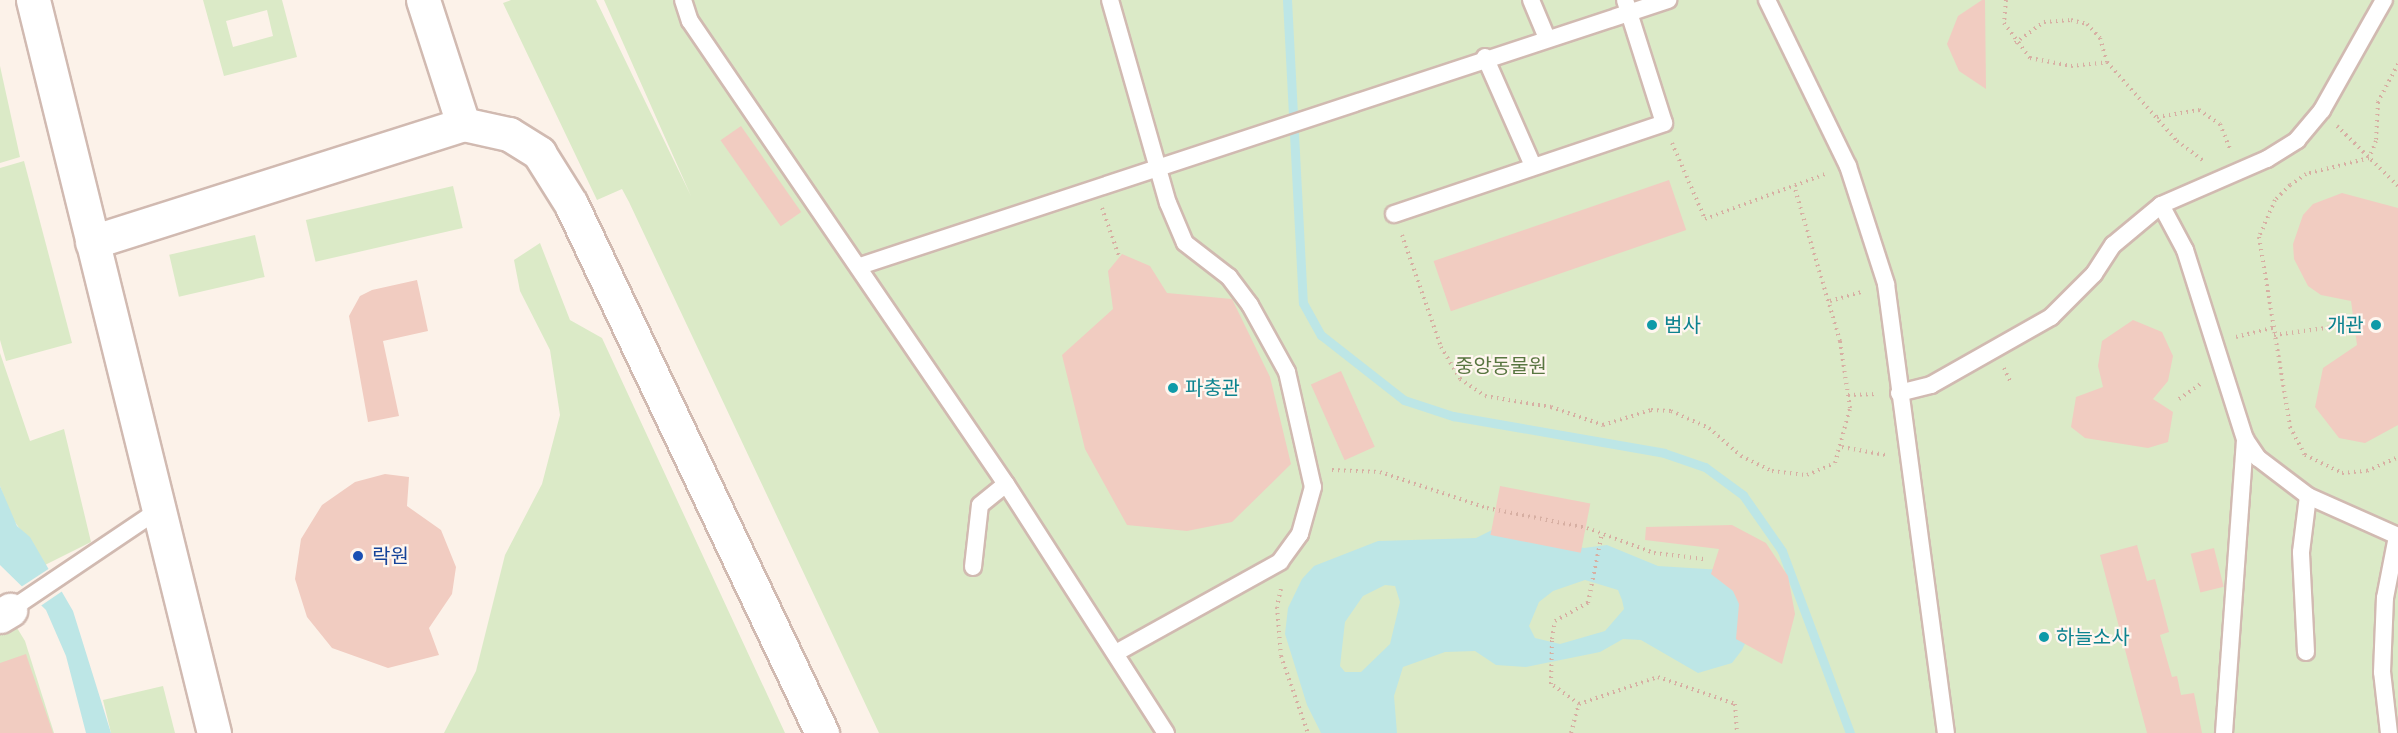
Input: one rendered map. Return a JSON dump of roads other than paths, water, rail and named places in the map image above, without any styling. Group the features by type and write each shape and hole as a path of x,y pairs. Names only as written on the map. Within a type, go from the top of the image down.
{"street":[{"path":"33,0 157,511 214,733"},
{"path":"423,0 463,124"},
{"path":"92,242 463,124 509,134 539,153 571,204 822,733"}],"lane":[{"path":"683,0 690,21 860,266 1006,484 1166,733"},
{"path":"1110,0 1154,170 1185,243 1228,278 1250,305 1287,372 1313,487 1300,534 1280,562 1116,653"},
{"path":"1531,0 1547,38"},
{"path":"860,266 1308,120 1485,57 1547,38 1628,7 1668,0"},
{"path":"1767,0 1848,166 1886,284 1906,458 1946,733"},
{"path":"1899,393 1931,385 2050,316 2094,274 2113,245 2161,205 2230,167 2297,140 2322,110 2384,0"},
{"path":"1394,214 1664,123 1628,7"},
{"path":"1485,57 1533,166"},
{"path":"2161,205 2185,250 2245,438 2224,733"},
{"path":"2245,438 2277,477 2308,496 2398,536 2385,598 2382,662 2389,733"},
{"path":"973,567 980,505 1006,484"},
{"path":"2306,652 2301,552 2308,496"},
{"path":"5,613 157,511"}],"water":[{"path":"0,486 17,526 30,537 73,611 111,733 86,733 66,656 46,610 0,565"},
{"path":"1494,529 1584,548 1607,545 1658,566 1722,570 1739,585 1750,633 1742,650 1732,663 1698,673 1641,640 1623,639 1600,652 1526,667 1496,665 1475,651 1445,652 1403,667 1394,696 1397,733 1321,733 1307,705 1285,634 1288,608 1302,579 1314,566 1378,541 1476,538","holes":["1585,580 1618,590 1624,609 1605,631 1560,644 1535,638 1529,626 1539,602 1553,591","1385,585 1395,586 1400,602 1390,644 1361,672 1345,672 1340,666 1345,622 1363,596"]}],"waterway":[{"path":"1287,0 1303,303 1321,335 1404,400 1453,416 1664,453 1705,467 1743,495 1782,551 1850,733"}],"place":[{"name":"범사","path":"1652,325"},
{"name":"개관","path":"2376,325"},
{"name":"파충관","path":"1173,388"},
{"name":"락원","path":"358,556"},
{"name":"하늘소사","path":"2044,637"}],"park label":[{"name":"중앙동물원","path":"1501,366"}]}
